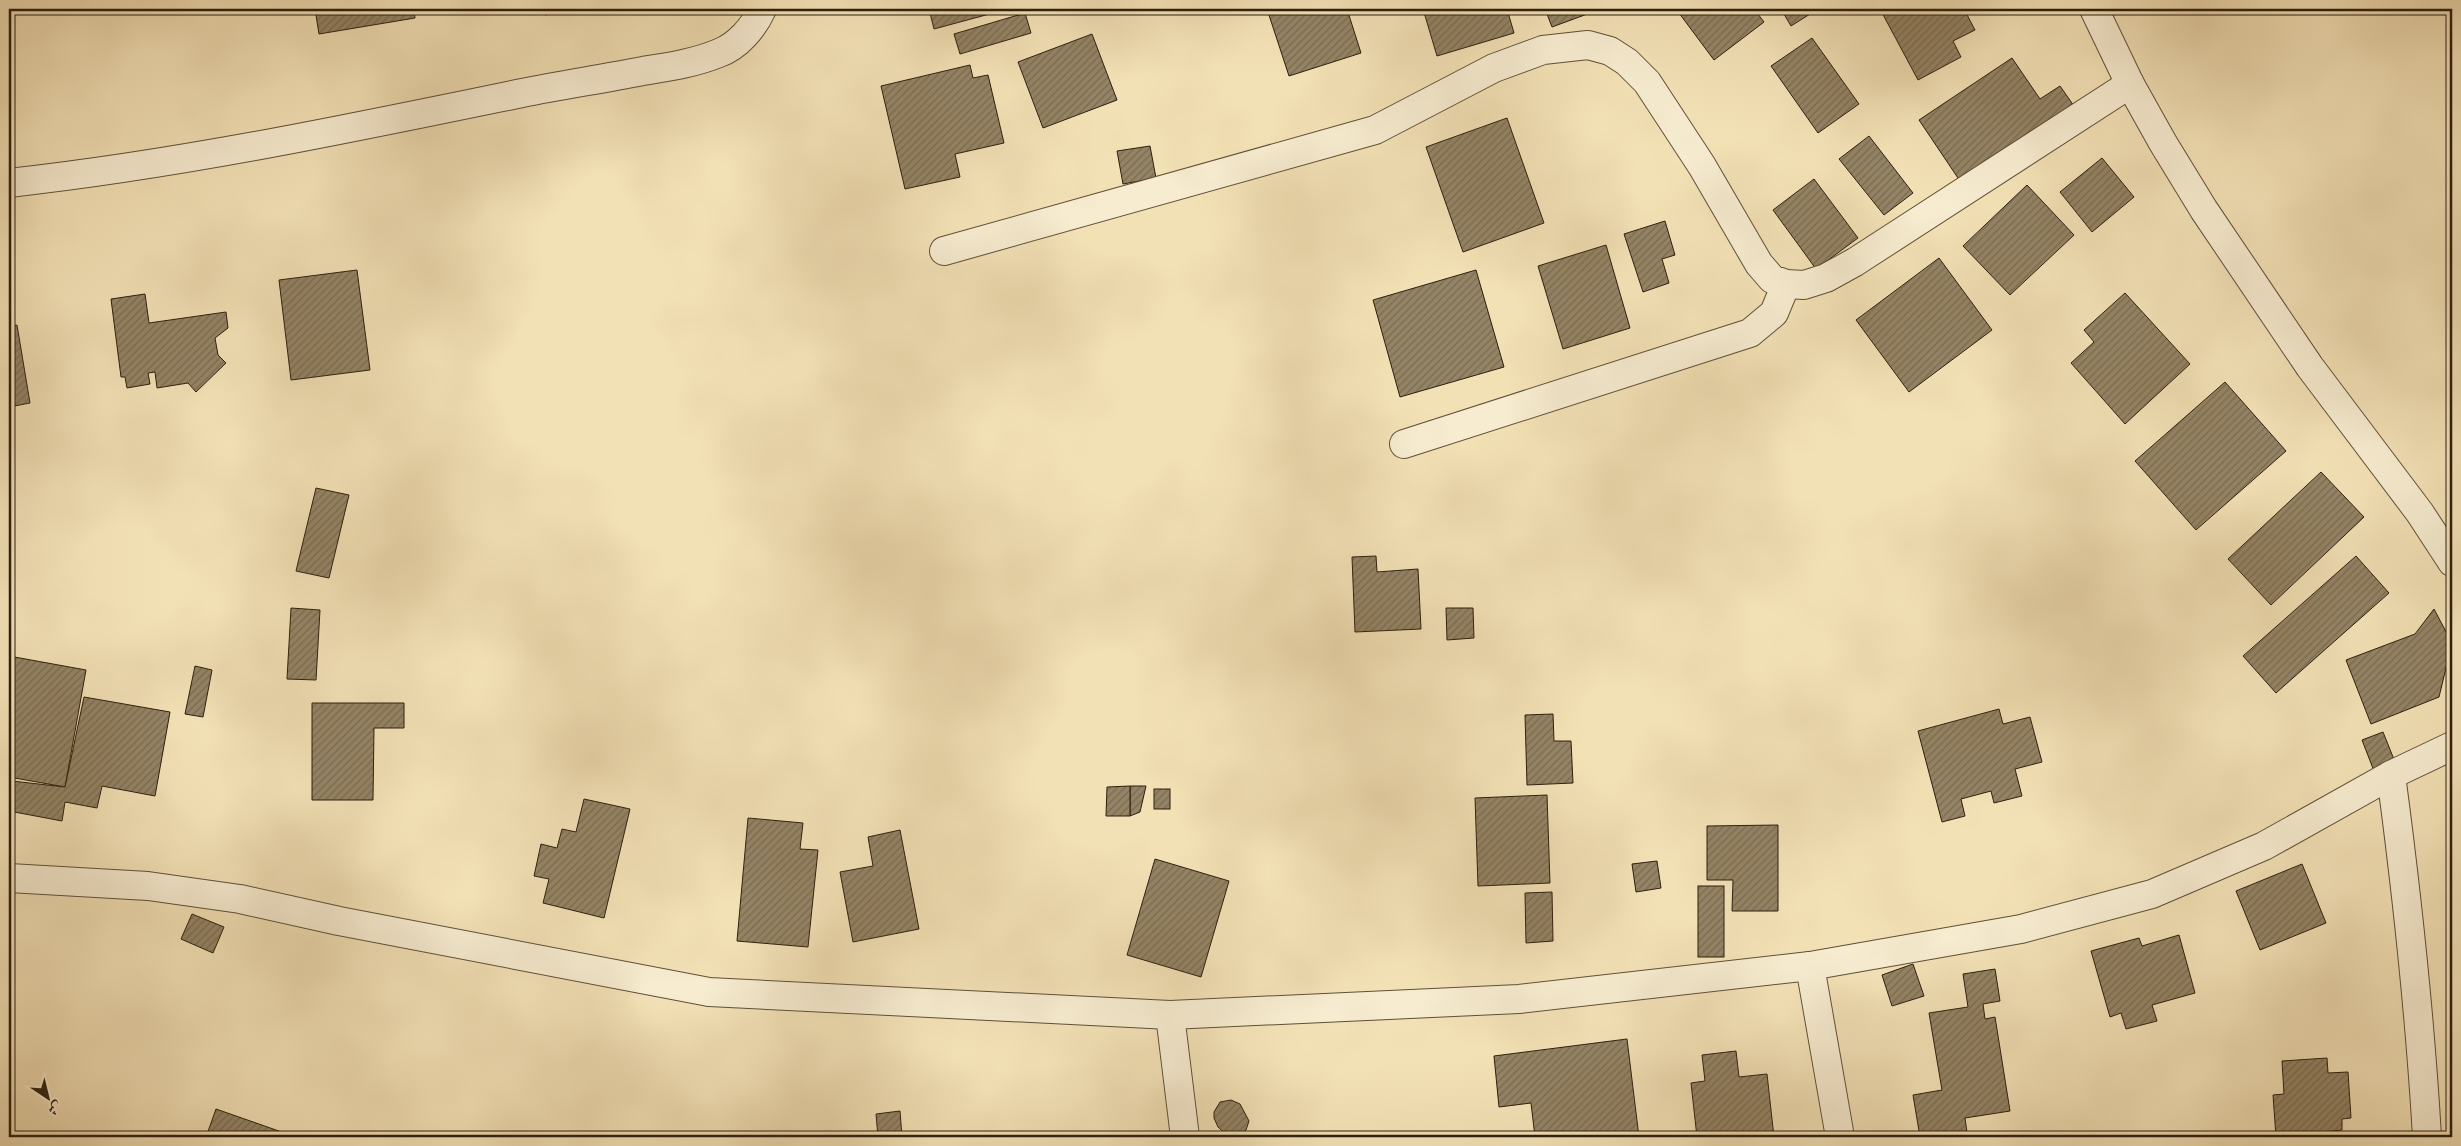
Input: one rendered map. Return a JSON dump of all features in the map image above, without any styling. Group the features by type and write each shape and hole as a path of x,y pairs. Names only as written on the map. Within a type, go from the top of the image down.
{"street":[{"path":"9,184 73,176 322,134 526,92 694,62 722,52 734,45 753,24 762,9"},
{"path":"2094,9 2130,84 2204,210 2310,367 2420,513 2452,562"},
{"path":"944,251 1375,130 1494,68 1543,50 1588,45 1610,51 1627,62 1647,82 1702,166 1759,264 1772,279 1786,284 1804,285 1826,278 1855,262 2130,84"},
{"path":"1404,444 1750,332 1774,313 1786,284"},
{"path":"12,883 148,886 240,899 339,921 709,992 1170,1015 1519,999 1810,966 2021,929 2152,894 2264,846 2391,775 2452,746"},
{"path":"2391,775 2408,902 2422,1049 2427,1137"},
{"path":"1810,966 1840,1137"},
{"path":"1170,1015 1185,1137"}],"building":[{"path":"315,9 414,9 415,18 319,34"},
{"path":"544,9 578,9 545,15"},
{"path":"929,9 1008,9 934,29"},
{"path":"1267,9 1347,9 1361,53 1289,76"},
{"path":"1423,9 1507,9 1514,33 1437,56"},
{"path":"1545,9 1601,9 1552,27"},
{"path":"1676,9 1754,9 1764,22 1714,60"},
{"path":"1781,9 1818,9 1791,26"},
{"path":"1880,9 1964,9 1975,30 1953,41 1961,57 1918,80"},
{"path":"1025,13 1031,33 960,54 954,34"},
{"path":"1092,34 1117,100 1043,128 1018,62"},
{"path":"1812,38 1859,104 1818,133 1771,66"},
{"path":"2012,58 2040,99 2060,86 2074,106 1960,181 1919,120"},
{"path":"970,65 973,78 988,75 1004,143 955,154 960,177 905,189 881,86"},
{"path":"1507,118 1544,223 1463,252 1426,147"},
{"path":"1869,136 1913,193 1884,215 1839,159"},
{"path":"1150,146 1156,178 1123,184 1117,151"},
{"path":"2102,158 2134,197 2092,232 2060,192"},
{"path":"1814,179 1858,238 1816,269 1773,210"},
{"path":"2027,185 2074,235 2010,295 1963,246"},
{"path":"1665,221 1675,255 1662,259 1669,283 1643,292 1624,234"},
{"path":"1606,245 1630,328 1563,349 1538,266"},
{"path":"1939,258 1992,330 1909,392 1856,320"},
{"path":"357,270 370,370 291,380 279,280"},
{"path":"1476,270 1504,367 1400,397 1373,300"},
{"path":"2125,293 2190,364 2125,424 2071,363 2094,342 2084,330"},
{"path":"145,294 149,323 226,312 228,328 215,338 218,355 226,363 196,392 188,383 157,388 155,372 148,373 150,384 127,388 125,377 121,377 111,299"},
{"path":"17,325 30,403 9,407 9,327"},
{"path":"2225,382 2286,451 2196,530 2135,461"},
{"path":"2321,472 2364,517 2271,605 2228,559"},
{"path":"316,488 349,495 329,578 296,571"},
{"path":"1376,556 1377,572 1418,569 1421,629 1355,632 1352,557"},
{"path":"2356,556 2389,593 2276,693 2243,656"},
{"path":"291,608 320,610 316,680 287,679"},
{"path":"1446,608 1473,608 1474,638 1447,640"},
{"path":"2434,609 2452,643 2439,697 2371,724 2346,660 2415,634"},
{"path":"9,656 86,670 65,787 9,777"},
{"path":"195,666 212,670 203,717 185,714"},
{"path":"84,697 170,712 155,796 102,786 97,808 65,802 62,821 9,811 12,781 65,787"},
{"path":"312,703 404,703 404,728 374,728 373,800 312,800"},
{"path":"1999,709 2003,724 2030,717 2042,762 2015,769 2022,796 1994,803 1991,791 1961,799 1965,816 1942,822 1918,731"},
{"path":"1553,714 1554,741 1571,741 1573,783 1527,785 1525,715"},
{"path":"2383,732 2395,762 2374,771 2362,740"},
{"path":"1130,786 1146,786 1140,812 1130,816"},
{"path":"1130,786 1130,816 1106,816 1107,787"},
{"path":"1154,789 1170,789 1170,809 1154,809"},
{"path":"1547,795 1550,883 1478,886 1475,798"},
{"path":"584,799 630,809 604,918 543,903 549,879 534,876 541,844 557,848 562,829 576,832"},
{"path":"748,818 803,823 800,849 818,850 808,947 737,941"},
{"path":"1778,825 1778,911 1732,911 1733,880 1707,880 1707,826"},
{"path":"900,830 919,929 853,942 840,872 873,866 868,837"},
{"path":"1155,859 1229,881 1201,977 1127,955"},
{"path":"1657,861 1661,888 1636,892 1632,864"},
{"path":"2302,864 2326,923 2260,950 2236,891"},
{"path":"1698,886 1724,886 1724,957 1698,957"},
{"path":"1552,892 1553,941 1526,943 1525,893"},
{"path":"192,914 224,927 213,953 181,939"},
{"path":"2179,935 2195,993 2152,1005 2157,1021 2126,1029 2121,1013 2110,1017 2091,951 2139,938 2142,946"},
{"path":"1913,964 1924,996 1892,1006 1882,975"},
{"path":"1995,969 2000,1001 1983,1004 1985,1019 1995,1017 2010,1111 1965,1118 1967,1133 1939,1137 1920,1137 1913,1095 1942,1090 1929,1013 1968,1007 1963,974"},
{"path":"1627,1039 1639,1137 1535,1137 1531,1103 1499,1107 1494,1056"},
{"path":"1736,1051 1739,1077 1767,1074 1774,1137 1697,1137 1691,1083 1705,1081 1702,1055"},
{"path":"2327,1058 2328,1073 2348,1072 2351,1118 2342,1119 2342,1130 2331,1131 2332,1137 2276,1137 2273,1095 2284,1094 2282,1061"},
{"path":"1231,1100 1240,1104 1249,1121 1246,1130 1237,1136 1228,1136 1218,1127 1214,1118 1214,1112 1220,1102"},
{"path":"216,1109 296,1137 206,1137"},
{"path":"900,1111 902,1137 878,1137 876,1114"}]}
